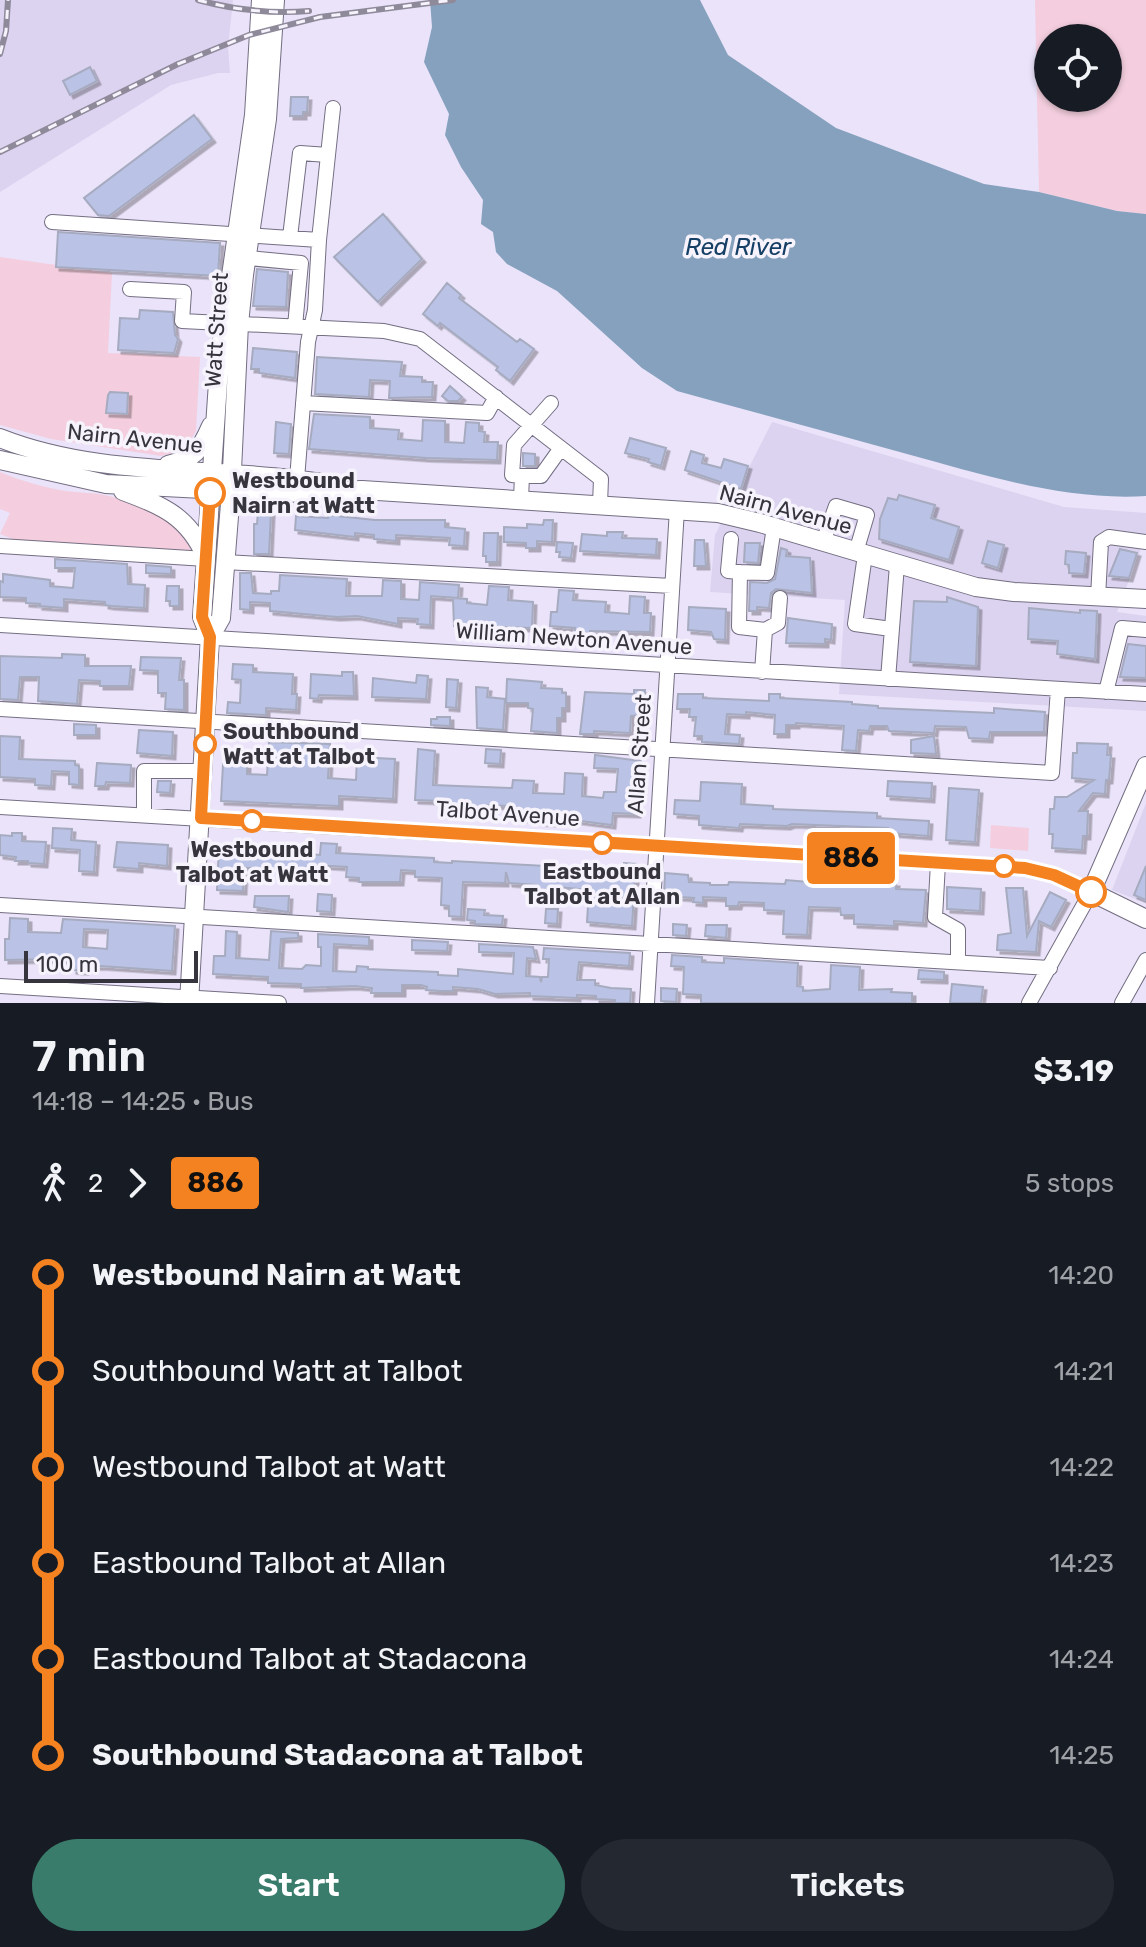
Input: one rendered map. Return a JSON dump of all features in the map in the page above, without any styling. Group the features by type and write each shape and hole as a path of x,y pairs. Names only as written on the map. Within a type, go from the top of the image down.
{"main road":[{"path":"261,0 266,26"},
{"path":"266,26 275,0"},
{"name":"Watt Street","path":"190,1000 210,637 202,617 216,416 243,233 266,26"},
{"name":"Watt Street","path":"210,637 221,618 231,482 231,323"},
{"path":"154,468 188,459 204,443 216,416"},
{"name":"Nairn Avenue","path":"0,438 55,454 154,468 212,471 231,482 718,513 976,587 1146,599"},
{"name":"Nairn Avenue","path":"0,460 106,484 211,491 231,482 297,479 362,490"},
{"path":"106,484 162,506 176,516 190,528 206,559"},
{"path":"1091,892 1146,766"},
{"name":"Talbot Avenue","path":"1091,892 1146,919"}],"street":[{"path":"297,479 333,108"},
{"path":"290,237 300,153 328,155"},
{"path":"52,222 319,240"},
{"path":"239,258 318,264"},
{"path":"295,326 301,263"},
{"path":"130,289 184,292 182,321 384,331 420,339 601,479 600,504"},
{"path":"303,403 487,413 496,397"},
{"path":"551,403 514,445 512,475 541,476 561,448"},
{"path":"521,499 522,476"},
{"path":"823,542 836,506 867,515 860,553 855,624 891,629"},
{"name":"Allan Street","path":"647,1003 677,509"},
{"path":"731,539 728,571 767,573 774,527"},
{"path":"1098,597 1101,542 1109,537 1146,542"},
{"path":"0,546 206,559"},
{"path":"225,562 672,586"},
{"path":"888,679 897,565"},
{"path":"740,572 739,627 765,630 778,623 780,598"},
{"name":"William Newton Avenue","path":"0,625 1146,694"},
{"path":"1106,692 1122,628 1146,630"},
{"path":"762,672 765,630"},
{"path":"0,709 1052,773 1058,689"},
{"path":"144,815 144,771 204,771"},
{"name":"Talbot Avenue","path":"0,807 1025,868 1054,875 1091,892"},
{"path":"938,863 935,917 958,930 958,961"},
{"path":"1029,1003 1091,892"},
{"path":"0,905 1050,968"},
{"path":"1122,1003 1146,960"},
{"path":"0,986 190,1000 279,1003"}],"shaded area":[{"path":"0,0 233,0 228,47 230,73 171,85 0,192"},
{"path":"1035,0 1146,0 1146,214 1117,211 1039,192 1037,112 1122,112 1122,24 1036,24"},
{"path":"0,257 112,273 108,353 200,357 196,431 189,443 179,451 161,456 51,439 0,425"},
{"path":"772,422 1064,507 1146,513 1146,535 1117,612 1146,616 1146,711 839,694 845,600 710,592 715,535"},
{"path":"0,472 45,487 134,503 169,523 193,553 24,543 0,534 10,513 0,509"},
{"path":"1146,803 1146,903 1112,890"},
{"path":"991,825 1029,828 1028,851 990,848"}],"water":[{"name":"Red River","path":"430,0 700,0 728,55 836,128 984,184 1146,214 1146,496 1085,494 995,478 677,391 642,368 557,291 507,264 496,252 493,232 481,224 483,200 445,135 449,114 424,62 432,27"}],"building":[{"path":"90,67 97,81 70,95 63,81"},
{"path":"291,97 308,97 307,112 303,112 303,116 290,116"},
{"path":"194,115 212,139 109,216 98,215 84,198"},
{"path":"383,214 422,259 378,302 334,257"},
{"path":"58,232 220,243 218,276 56,267"},
{"path":"257,269 288,272 286,307 253,306"},
{"path":"447,283 461,295 459,298 517,342 520,339 534,349 510,381 496,370 498,367 440,323 438,326 423,314"},
{"path":"140,310 173,312 178,339 174,353 118,350 120,318 139,319"},
{"path":"253,348 297,352 295,378 251,369"},
{"path":"317,357 402,362 400,376 422,377 422,382 433,382 432,397 389,398 390,381 370,380 369,397 315,394"},
{"path":"450,386 462,397 458,401 448,401 442,396"},
{"path":"110,392 128,393 127,414 106,413"},
{"path":"314,414 370,417 370,428 399,430 398,439 422,441 423,420 445,421 445,442 464,443 466,422 479,423 479,431 485,432 484,442 498,442 497,460 309,449"},
{"path":"276,422 291,424 289,454 274,453"},
{"path":"630,438 666,448 661,466 648,462 649,459 625,453"},
{"path":"691,451 704,455 702,463 721,468 724,459 748,466 741,489 685,470"},
{"path":"523,453 535,454 535,466 523,466"},
{"path":"899,495 935,505 931,518 959,527 949,560 879,539 880,519 888,498 897,500"},
{"path":"258,512 271,513 269,554 254,554 254,524 257,524"},
{"path":"328,515 375,520 445,520 445,527 465,529 464,546 449,545 450,538 396,535 396,541 374,539 374,535 355,533 355,537 295,530 296,516 328,518"},
{"path":"544,520 553,520 552,542 537,541 537,548 526,548 526,543 504,542 504,527 527,528 527,524 543,525"},
{"path":"607,532 623,532 622,538 657,539 656,555 580,551 582,534 607,536"},
{"path":"484,533 498,533 497,562 486,562 486,556 483,556"},
{"path":"695,540 704,540 706,566 694,566"},
{"path":"988,541 1004,545 998,568 982,563"},
{"path":"557,542 573,543 571,558 559,557"},
{"path":"745,543 760,543 758,563 744,562"},
{"path":"781,548 787,550 786,556 810,558 812,593 776,589 771,593 769,608 757,607 757,611 749,611 750,582 767,583 775,579"},
{"path":"1120,549 1137,553 1129,578 1109,576"},
{"path":"1066,551 1086,553 1084,574 1069,573 1069,565 1065,564"},
{"path":"55,559 127,564 128,584 145,585 144,608 64,599 64,608 26,603 26,598 0,597 3,574 50,580 50,586 73,588 75,568 55,568"},
{"path":"146,565 171,567 171,574 146,573"},
{"path":"240,573 251,573 253,593 279,591 280,575 347,579 346,596 382,596 383,580 401,581 401,599 419,600 420,582 459,585 458,598 431,596 430,625 417,624 418,619 398,618 398,624 357,616 270,611 270,603 250,602 250,610 240,609"},
{"path":"167,586 179,586 179,606 170,606 170,601 166,601"},
{"path":"489,586 509,587 508,600 533,602 532,628 454,626 453,598 487,605"},
{"path":"559,590 574,591 573,600 606,602 605,612 629,614 630,596 645,597 644,613 651,613 650,632 590,631 590,636 574,635 575,628 550,626 551,612 557,612"},
{"path":"947,597 978,607 976,666 910,662 914,601 947,602"},
{"path":"689,607 726,609 725,640 714,639 711,632 688,630"},
{"path":"1029,608 1080,613 1080,610 1097,611 1095,659 1057,654 1058,641 1028,639"},
{"path":"788,618 832,624 831,640 825,639 825,644 786,643"},
{"path":"1128,644 1146,646 1146,678 1120,677"},
{"path":"62,654 85,655 85,666 131,666 129,686 100,686 100,681 79,680 77,704 38,701 39,677 20,677 18,700 0,699 0,656 62,658"},
{"path":"141,657 181,658 179,680 184,680 184,710 165,709 166,693 158,693 158,671 140,670"},
{"path":"233,664 253,665 253,672 293,674 292,694 297,694 296,710 266,708 266,715 227,713 228,702 240,703 241,680 232,679"},
{"path":"342,672 353,672 354,696 319,695 318,699 310,698 311,674 342,676"},
{"path":"417,675 428,676 426,699 372,697 373,678 416,683"},
{"path":"447,679 458,680 456,708 446,707"},
{"path":"507,679 542,682 541,688 562,689 562,693 566,693 566,708 562,708 562,718 557,718 557,733 531,731 533,709 528,708 528,703 506,703"},
{"path":"476,687 488,688 487,697 505,699 503,730 477,728"},
{"path":"634,690 645,690 644,715 631,716 630,733 594,731 594,734 580,734 585,692 634,694"},
{"path":"678,694 769,701 769,694 780,694 780,698 852,702 878,708 994,713 994,708 1045,712 1044,732 990,732 989,739 969,738 966,727 935,726 934,733 889,731 887,726 870,726 869,731 858,730 856,751 842,750 844,726 796,723 786,725 786,734 774,734 775,715 746,712 746,715 727,714 725,734 740,735 739,744 702,742 702,736 694,736 696,717 689,717 690,709 677,709"},
{"path":"450,717 450,726 431,725 431,719"},
{"path":"74,724 96,725 96,735 74,735"},
{"path":"139,730 173,732 172,756 137,753"},
{"path":"0,736 20,737 19,759 75,761 75,765 79,766 79,785 69,784 69,772 52,771 51,786 35,785 35,779 0,777"},
{"path":"934,736 936,754 911,753 911,740"},
{"path":"269,742 330,744 328,778 356,780 357,757 395,759 393,799 339,796 339,806 221,801 223,764 247,765 247,774 267,775"},
{"path":"1077,743 1108,744 1107,755 1111,755 1109,780 1106,780 1105,794 1093,793 1079,811 1088,811 1087,836 1083,836 1082,850 1052,848 1050,809 1054,809 1055,797 1067,797 1094,780 1072,778 1073,753 1077,753"},
{"path":"418,749 435,751 433,785 512,788 513,780 534,781 533,793 564,794 565,773 583,774 582,796 603,798 604,792 616,792 618,769 594,768 595,755 641,761 637,814 613,813 612,825 558,818 557,823 538,822 538,819 511,818 511,806 481,805 481,811 443,806 443,801 415,800"},
{"path":"486,749 501,750 500,764 485,763"},
{"path":"97,763 131,765 130,783 106,782 105,786 95,786"},
{"path":"158,781 171,781 170,793 157,792"},
{"path":"888,781 932,783 931,799 887,796"},
{"path":"701,782 742,784 741,804 773,806 773,809 877,813 877,818 929,821 928,836 888,833 888,828 792,824 740,824 739,828 699,825 699,816 674,814 675,800 700,801"},
{"path":"949,788 979,790 975,842 946,840"},
{"path":"53,828 72,829 71,840 96,842 94,872 79,871 80,850 52,848"},
{"path":"12,833 22,833 22,841 46,842 44,864 15,861 16,857 0,855 0,835 12,836"},
{"path":"117,842 168,845 167,866 139,863 139,869 114,867"},
{"path":"321,843 337,844 336,853 434,858 434,862 624,870 624,863 636,864 632,926 587,922 589,890 557,887 557,891 535,889 536,885 509,883 506,872 505,883 463,882 461,917 449,916 449,906 441,905 442,878 415,877 415,871 401,870 400,882 359,882 359,878 346,877 347,867 314,865 314,875 244,868 243,891 217,890 219,846 320,855"},
{"path":"1146,866 1146,900 1134,895"},
{"path":"665,873 688,875 689,882 710,885 728,885 729,882 785,884 786,880 856,886 856,881 896,883 896,889 926,890 923,923 894,921 894,926 854,924 854,915 841,915 840,908 809,907 807,935 783,934 784,911 764,910 764,903 739,902 738,906 726,906 726,898 703,897 703,903 693,902 694,898 664,896"},
{"path":"947,887 981,889 980,911 947,909"},
{"path":"1006,888 1023,888 1027,936 1050,892 1066,900 1051,927 1039,921 1036,952 997,950 998,935 1011,933"},
{"path":"318,894 332,895 331,912 317,911"},
{"path":"255,896 289,896 288,912 254,907"},
{"path":"468,909 485,910 484,915 503,916 502,925 475,924 475,921 467,920"},
{"path":"546,909 558,909 557,924 545,923"},
{"path":"10,918 28,919 28,932 61,933 63,919 175,926 172,971 100,966 86,967 85,971 73,970 74,962 59,959 5,960 5,939 9,939","holes":["84,929 108,930 107,949 83,947"]},
{"path":"673,924 687,925 686,936 673,935"},
{"path":"706,925 727,925 726,938 705,936"},
{"path":"226,931 237,932 236,958 269,960 271,931 298,933 298,938 281,939 279,968 302,969 306,965 321,966 318,934 369,937 369,946 334,944 333,971 356,972 357,966 438,972 438,975 458,976 458,969 513,974 514,953 479,952 479,944 533,947 536,959 527,958 526,976 540,977 541,982 542,977 548,977 549,959 543,959 544,948 630,953 629,966 579,962 577,980 595,980 595,985 631,989 630,1003 615,1003 615,1000 596,999 596,996 495,994 453,987 453,991 426,990 427,987 421,985 402,985 402,993 371,993 372,988 301,988 301,984 268,983 268,977 213,974 214,956 225,956"},
{"path":"412,940 448,942 447,951 412,950"},
{"path":"672,955 702,957 702,962 724,963 724,958 798,963 797,986 803,987 803,991 830,989 831,965 860,967 859,990 892,989 891,992 912,993 912,1003 701,1003 701,995 683,994 684,967 671,966"},
{"path":"919,970 944,972 944,980 918,979"},
{"path":"952,984 983,987 981,1003 950,1003"},
{"path":"661,988 677,989 676,1002 661,1001"}],"railway":[{"path":"0,54 6,31 8,0"},
{"path":"198,0 253,10 309,11"},
{"path":"0,152 178,64 249,35 320,17 453,0"}],"bus line":[{"name":"886","path":"210,493 202,617 210,637 201,818 1025,868 1054,875 1091,892"}],"place":[{"name":"Westbound Nairn at Watt","path":"210,493"},
{"name":"Southbound Watt at Talbot","path":"205,744"},
{"name":"Westbound Talbot at Watt","path":"252,821"},
{"name":"Eastbound Talbot at Allan","path":"602,843"}]}
